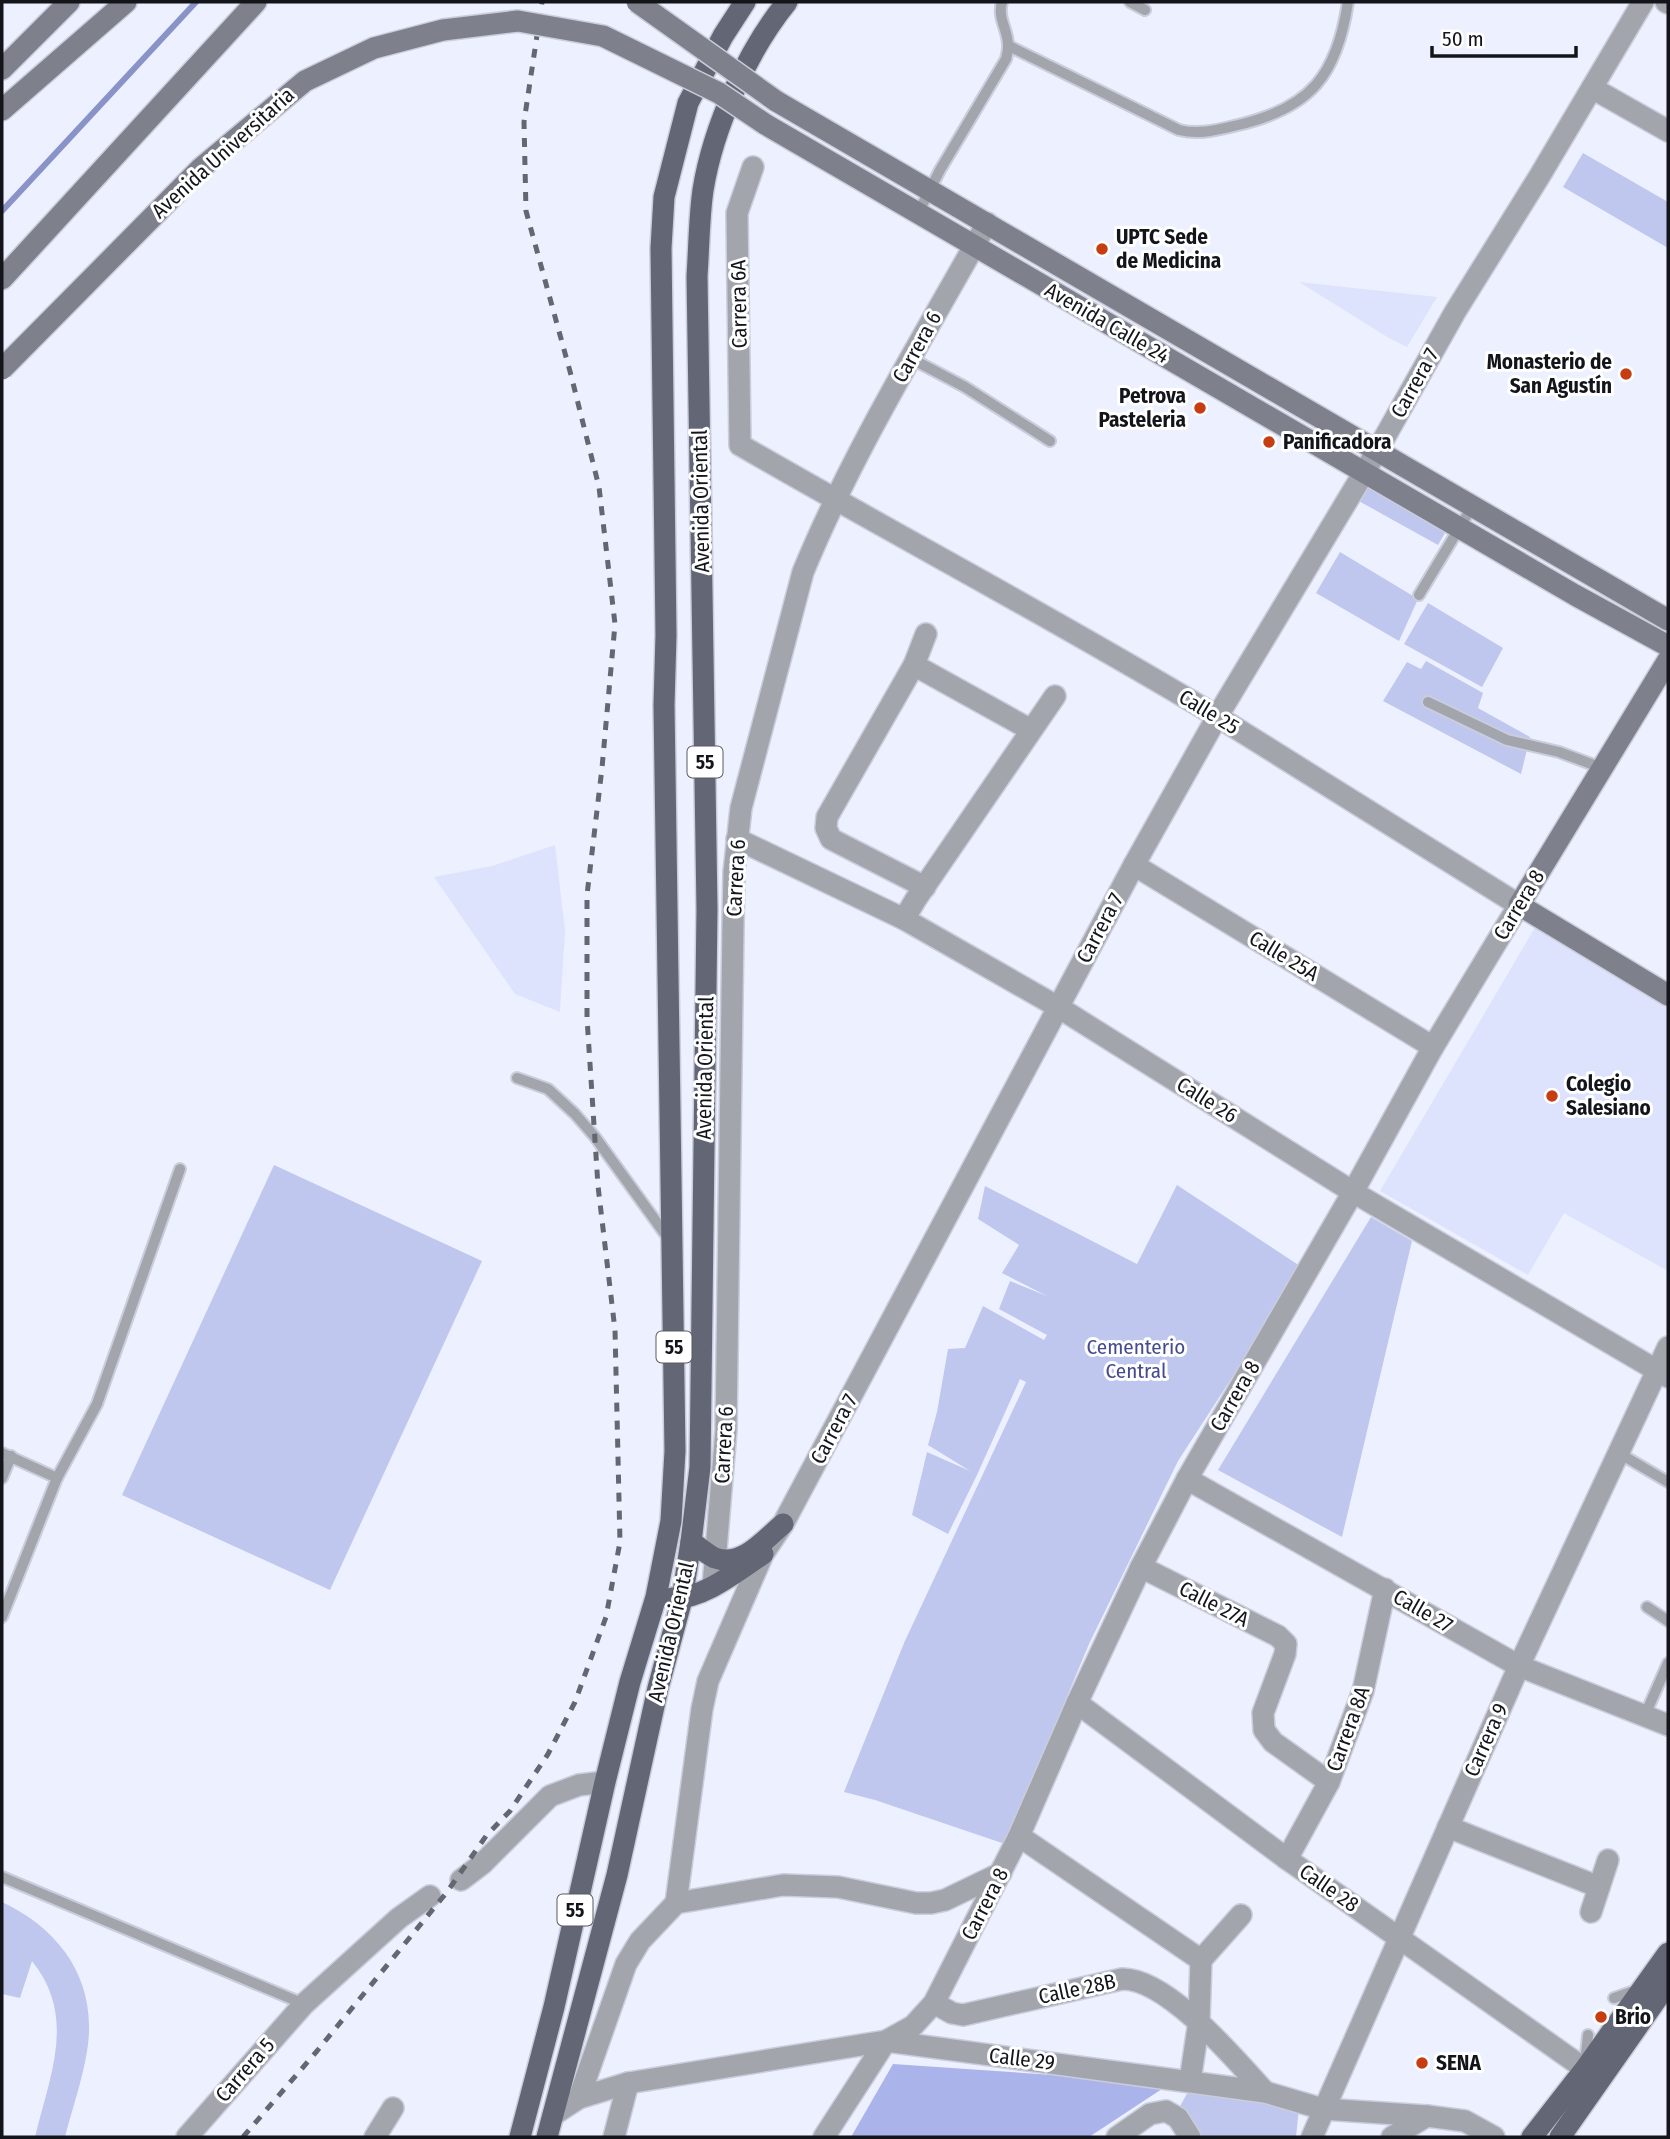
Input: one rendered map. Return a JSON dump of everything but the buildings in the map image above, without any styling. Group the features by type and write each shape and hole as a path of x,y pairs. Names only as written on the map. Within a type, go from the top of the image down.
{"main road":[{"path":"2,69 69,2"},
{"path":"2,110 126,2"},
{"path":"2,279 256,2"},
{"name":"Avenida Calle 24","path":"638,2 776,101 1668,620"},
{"name":"Avenida Oriental","path":"520,2137 554,2007 604,1782 656,1597 671,1521 675,1451 664,705 664,198 688,103 723,36 745,2"},
{"name":"Avenida Oriental","path":"547,2137 617,1875 658,1688 681,1599 700,1467 707,909 698,264 703,191 718,127 753,53 787,2"},
{"name":"Avenida Universitaria","path":"2,369 201,168 305,80 374,48 443,30 518,21 603,36 719,93 765,124"},
{"name":"Avenida Calle 24","path":"765,124 1575,595 1668,646"},
{"path":"836,165 849,143"},
{"name":"Carrera 8","path":"1519,905 1668,660"},
{"name":"Calle 25","path":"1519,905 1668,995"},
{"path":"691,1542 716,1558 732,1560 744,1556 783,1524"},
{"path":"656,1597 681,1599 713,1586 763,1554"},
{"path":"1549,2134 1577,2064 1643,1988 1668,1953"},
{"path":"1549,2134 1668,1983"}],"street":[{"name":"Carrera 7","path":"676,1903 708,1681 763,1554 783,1524 1134,865 1217,717 1377,451 1455,312 1643,2"},
{"path":"1592,88 1668,131"},
{"name":"Carrera 6A","path":"740,445 737,212 754,167"},
{"name":"Carrera 6","path":"713,1586 726,1430 733,925 741,808 803,572 835,500 910,358 987,223"},
{"name":"Calle 25","path":"740,445 1217,717 1519,905"},
{"path":"925,887 831,839 826,828 827,817 914,665 926,634"},
{"path":"914,665 1031,730"},
{"path":"904,919 1055,696"},
{"name":"Calle 26","path":"737,839 904,919 1058,1007 1353,1192 1662,1373"},
{"name":"Calle 25A","path":"1134,865 1433,1047"},
{"name":"Carrera 8","path":"824,2137 886,2042 913,2026 934,2003 1019,1836 1077,1703 1141,1567 1187,1479 1353,1192 1433,1047 1519,905"},
{"name":"Carrera 9","path":"1312,2137 1519,1666 1617,1452 1662,1373 1668,1347"},
{"name":"Calle 27","path":"1187,1479 1519,1666 1668,1725"},
{"name":"Calle 27A","path":"1141,1567 1278,1636 1286,1644 1285,1654 1263,1713 1264,1730 1273,1742 1329,1782"},
{"name":"Carrera 8A","path":"1287,1859 1329,1782 1363,1691 1385,1590"},
{"name":"Calle 28","path":"1077,1703 1287,1859 1577,2064"},
{"path":"461,1880 482,1864 550,1796 579,1785 604,1782"},
{"path":"1448,1827 1599,1887"},
{"path":"1019,1836 1201,1960"},
{"path":"1591,1912 1608,1860"},
{"path":"579,2098 626,1964 640,1941 676,1903 783,1885 838,1887 916,1903 931,1903 945,1900 1001,1873"},
{"name":"Carrera 5","path":"187,2137 304,2004 399,1918 430,1896"},
{"path":"1190,2081 1199,2021 1201,1960 1241,1915"},
{"name":"Calle 28B","path":"934,2003 952,2013 963,2015 1122,1979 1133,1979 1144,1983 1199,2021 1265,2092"},
{"name":"Calle 29","path":"553,2115 579,2098 628,2083 886,2042 1265,2092 1323,2109 1465,2121 1493,2137"},
{"path":"614,2137 628,2083"},
{"path":"375,2137 393,2108"},
{"path":"1117,2137 1150,2114 1166,2111 1178,2118 1190,2137"},
{"path":"1392,2137 1427,2116"}],"lane":[{"path":"918,213 940,170 1001,70 1009,46 1001,21 1002,2"},
{"path":"1130,2 1145,10"},
{"path":"1009,46 1179,130 1203,133 1263,119 1292,106 1307,94 1323,77 1335,57 1348,2"},
{"path":"910,358 965,387 1050,440"},
{"path":"1419,594 1472,506"},
{"path":"1429,702 1507,740 1559,752 1602,768"},
{"path":"517,1078 548,1088 575,1114 595,1136 672,1243"},
{"path":"2,1617 57,1478 101,1394 180,1169"},
{"path":"1617,1452 1668,1482"},
{"path":"2,1478 4,1453 57,1478"},
{"path":"1647,1607 1668,1621"},
{"path":"1645,1715 1668,1663"},
{"path":"2,1877 304,2004"},
{"path":"1614,1998 1643,1988"}],"shaded area":[{"path":"1299,282 1437,297 1407,347"},
{"path":"555,845 565,930 560,1012 515,994 434,877 492,866"},
{"name":"Colegio Salesiano","path":"1537,924 1668,1002 1668,1271 1564,1213 1528,1275 1380,1191"},
{"path":"893,2064 1171,2083 1089,2137 851,2137"}],"green space":[{"path":"1583,153 1668,202 1668,248 1563,187"},
{"path":"1369,480 1449,526 1438,545 1357,500"},
{"path":"1340,552 1418,599 1399,641 1316,593"},
{"path":"1428,603 1503,648 1482,687 1404,644"},
{"path":"1426,661 1483,693 1478,708 1530,737 1521,774 1383,701 1407,662 1421,669"},
{"path":"274,1165 482,1261 330,1590 122,1495"},
{"name":"Cementerio Central","path":"1177,1185 1303,1268 1178,1461 1089,1644 1005,1844 844,1792 904,1643 1026,1382 1020,1379 948,1534 912,1515 927,1452 970,1471 928,1445 948,1349 965,1348 983,1306 1044,1340 1047,1335 999,1309 1010,1281 1047,1296 1002,1273 1019,1245 978,1219 985,1186 1137,1264"},
{"path":"1371,1217 1412,1241 1342,1537 1218,1470"},
{"path":"2,1902 38,1924 53,1938 66,1954 84,1989 88,2010 88,2044 65,2137 35,2137 53,2069 57,2025 54,2003 46,1982 32,1961 20,1998 2,1994"},
{"path":"1190,2088 1299,2108 1296,2137 1197,2137 1178,2110"}],"waterway":[{"path":"2,211 196,2"}],"railway":[{"path":"243,2137 447,1892 486,1836 510,1811 548,1754 575,1702 606,1617 620,1542 615,1330 598,1186 587,1018 587,895 615,624 599,487 526,211 524,122 542,2"}],"place":[{"name":"UPTC Sede de Medicina","path":"1102,249"},
{"name":"Monasterio de San Agustín","path":"1626,374"},
{"name":"Petrova Pasteleria","path":"1200,408"},
{"name":"Panificadora","path":"1269,442"},
{"name":"Colegio Salesiano","path":"1552,1096"},
{"name":"Brio","path":"1601,2017"},
{"name":"SENA","path":"1422,2063"}]}
